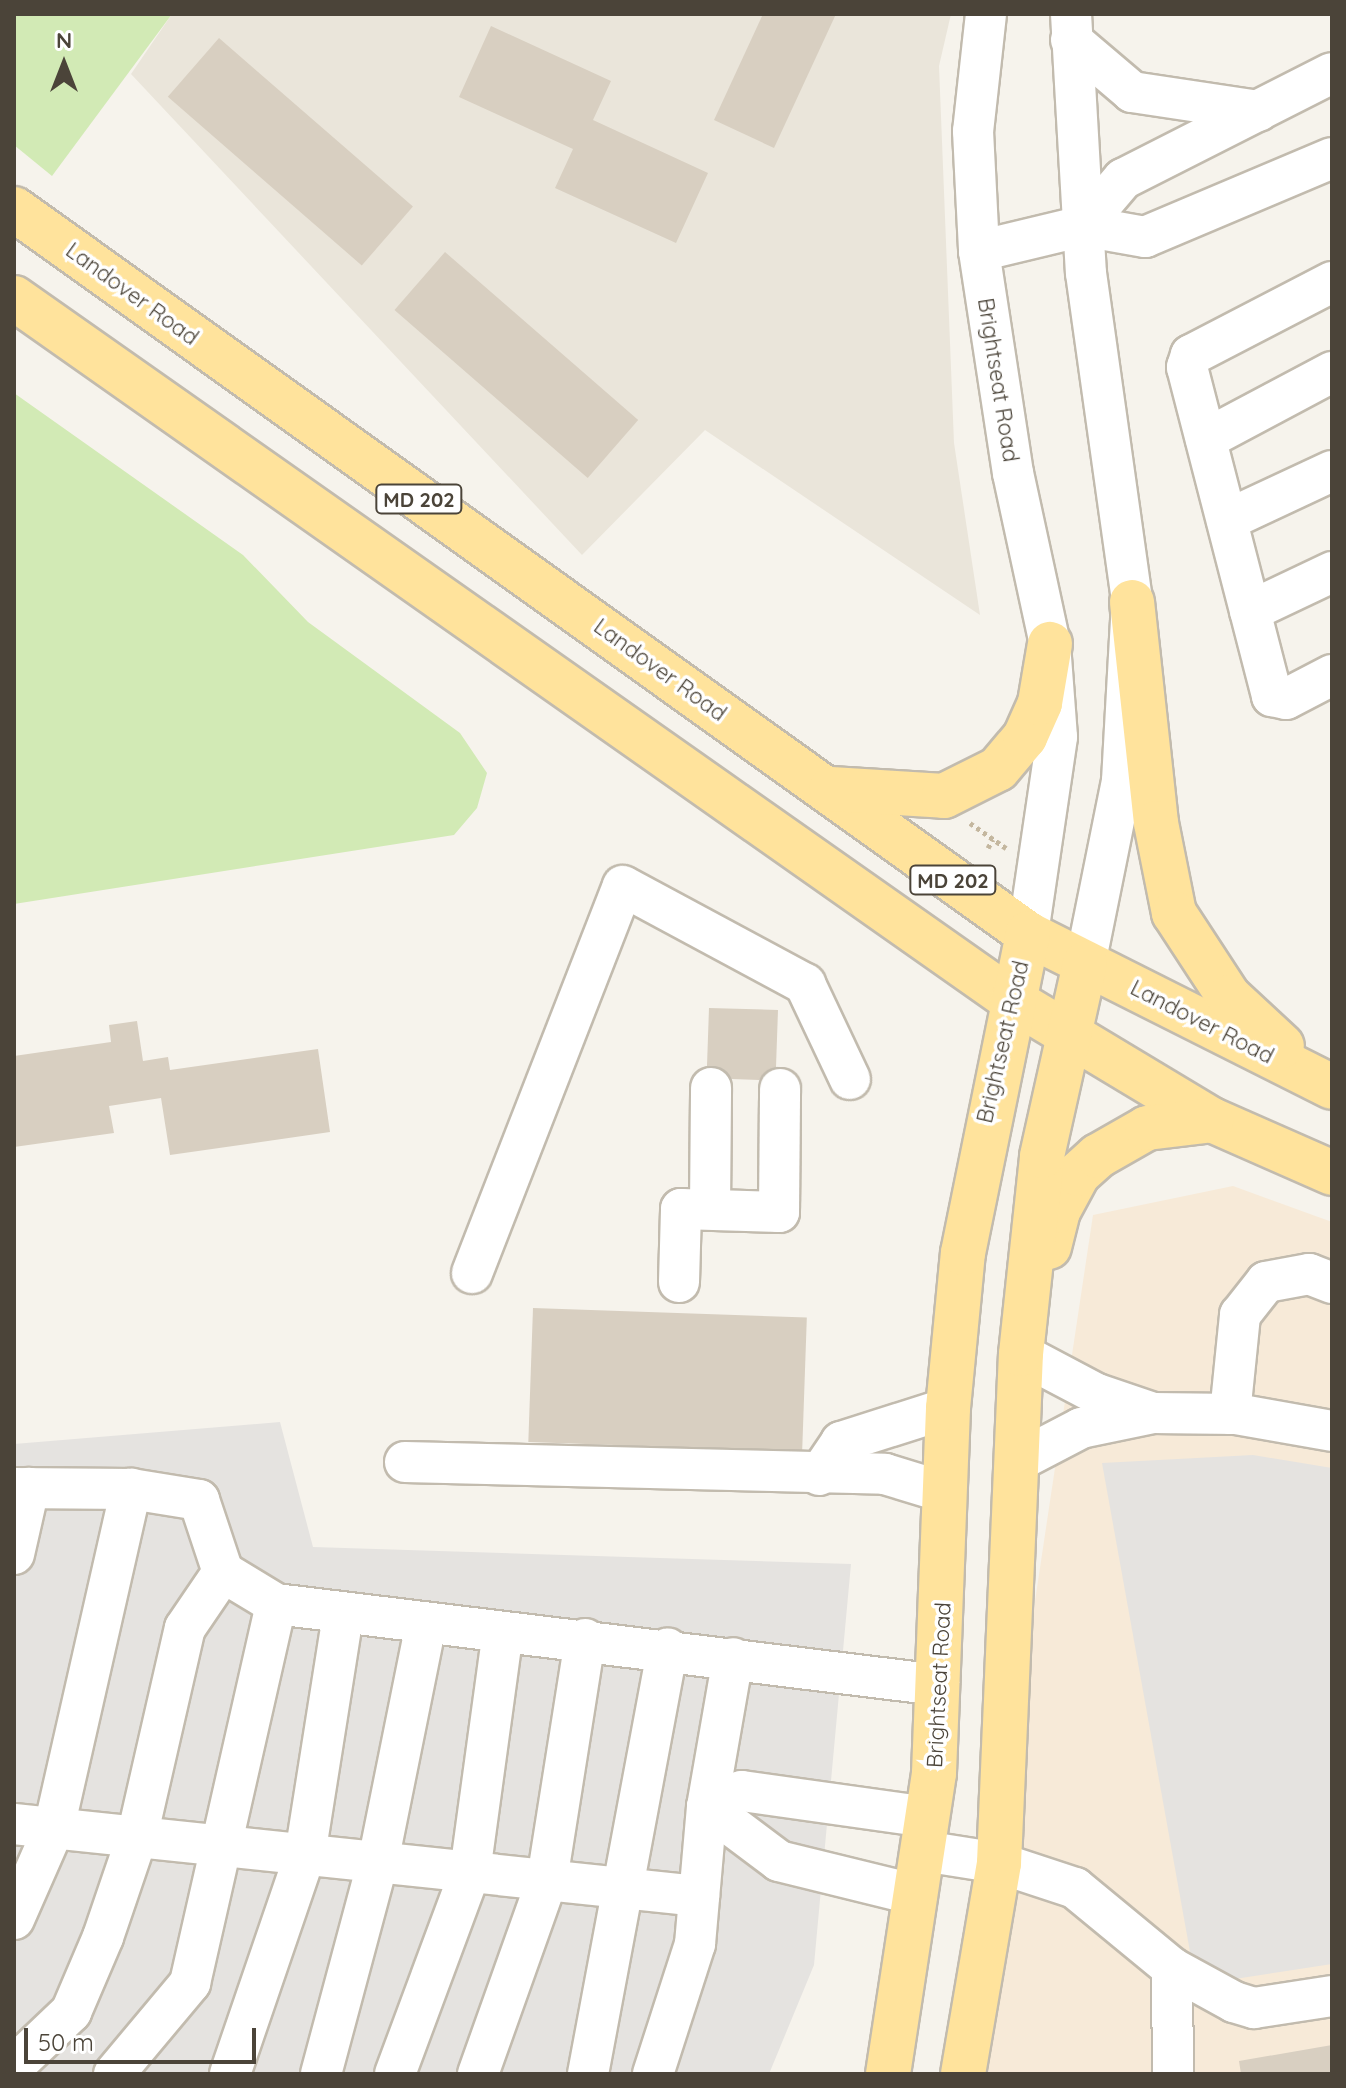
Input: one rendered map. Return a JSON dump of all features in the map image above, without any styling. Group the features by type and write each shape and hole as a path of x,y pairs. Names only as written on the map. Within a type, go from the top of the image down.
{"main road":[{"name":"Landover Road","path":"14,209 1028,934 1332,1085"},
{"name":"MD 202","path":"14,298 1012,1000 1212,1120 1332,1173"},
{"path":"1132,602 1156,823 1174,913 1229,997 1332,1085"},
{"path":"824,788 913,800 955,792 998,769 1025,737 1040,703 1050,644"},
{"name":"Brightseat Road","path":"888,2074 926,1834 939,1685 948,1408 967,1220 1028,934"},
{"path":"963,2074 999,1863 1021,1354 1042,1156 1085,964"},
{"path":"1021,1354 1058,1211 1078,1174 1147,1128 1212,1120"}],"street":[{"name":"Brightseat Road","path":"986,14 973,131 979,251 1013,473 1050,644 1054,792 1028,934"},
{"path":"1071,27 1132,92 1259,111"},
{"path":"1071,27 1083,226 1132,602 1122,781 1085,964"},
{"path":"1083,226 1123,179 1332,73"},
{"path":"979,251 1083,226 1145,237 1332,158"},
{"path":"1332,282 1191,355 1187,367 1272,696 1286,699 1332,675"},
{"path":"1206,439 1332,372"},
{"path":"1227,520 1332,471"},
{"path":"1250,611 1332,572"},
{"path":"472,1273 623,886 805,984 850,1079"},
{"path":"710,1209 711,1088"},
{"path":"679,1282 681,1209 779,1212 780,1089"},
{"path":"1230,1414 1240,1315 1266,1282 1309,1274 1332,1283"},
{"path":"1021,1354 1097,1394 1153,1413"},
{"path":"819,1475 841,1442 948,1408"},
{"path":"1016,1462 1081,1428 1153,1413 1230,1414 1332,1431"},
{"path":"405,1462 894,1476 944,1492"},
{"path":"14,1554 22,1488 131,1489 199,1500 223,1572 276,1604 426,1624 668,1648 939,1685"},
{"path":"14,1919 54,1828 131,1489"},
{"path":"14,2066 71,2012 137,1837 185,1628 223,1572"},
{"path":"114,2074 190,1983 218,1846 276,1604"},
{"path":"230,2074 305,1855 343,1614"},
{"path":"321,2074 378,1862 426,1624"},
{"path":"395,2074 470,1872 503,1632"},
{"path":"478,2074 547,1880 585,1639"},
{"path":"588,2074 626,1888 668,1648"},
{"path":"653,2074 695,1944 707,1807 733,1658"},
{"path":"707,1807 742,1791 926,1834 1075,1888 1172,1968 1254,2008 1332,1996"},
{"path":"707,1807 779,1861 917,1895"},
{"path":"14,1824 699,1896"},
{"path":"1172,1968 1173,2074"}],"path":[{"path":"958,814 1006,848"},
{"path":"988,848 993,839"}],"shaded area":[{"path":"172,14 951,14 939,66 954,443 980,615 705,430 582,555 131,74"},
{"path":"1233,1186 1332,1222 1332,2074 964,2074 1093,1215"},
{"path":"280,1422 313,1547 851,1564 814,1965 769,2074 14,2074 14,1444"},
{"path":"1253,1455 1332,1468 1332,1964 1196,1985 1102,1463"}],"green space":[{"path":"14,14 172,14 52,176 14,145"},
{"path":"14,393 243,555 308,622 460,733 487,773 477,808 454,835 14,904"}],"building":[{"path":"763,14 836,14 774,148 714,120"},
{"path":"491,26 611,81 593,120 708,173 676,243 555,188 573,149 459,97"},
{"path":"219,38 413,207 362,265 168,97"},
{"path":"445,252 638,420 588,478 394,310"},
{"path":"709,1008 778,1010 776,1067 759,1080 732,1079 707,1066"},
{"path":"137,1021 143,1061 168,1057 170,1070 318,1049 330,1132 170,1155 161,1098 109,1106 114,1133 14,1147 14,1056 111,1042 109,1025"},
{"path":"533,1308 807,1318 802,1451 528,1442"},
{"path":"1332,2045 1332,2074 1241,2074 1239,2061"}]}
